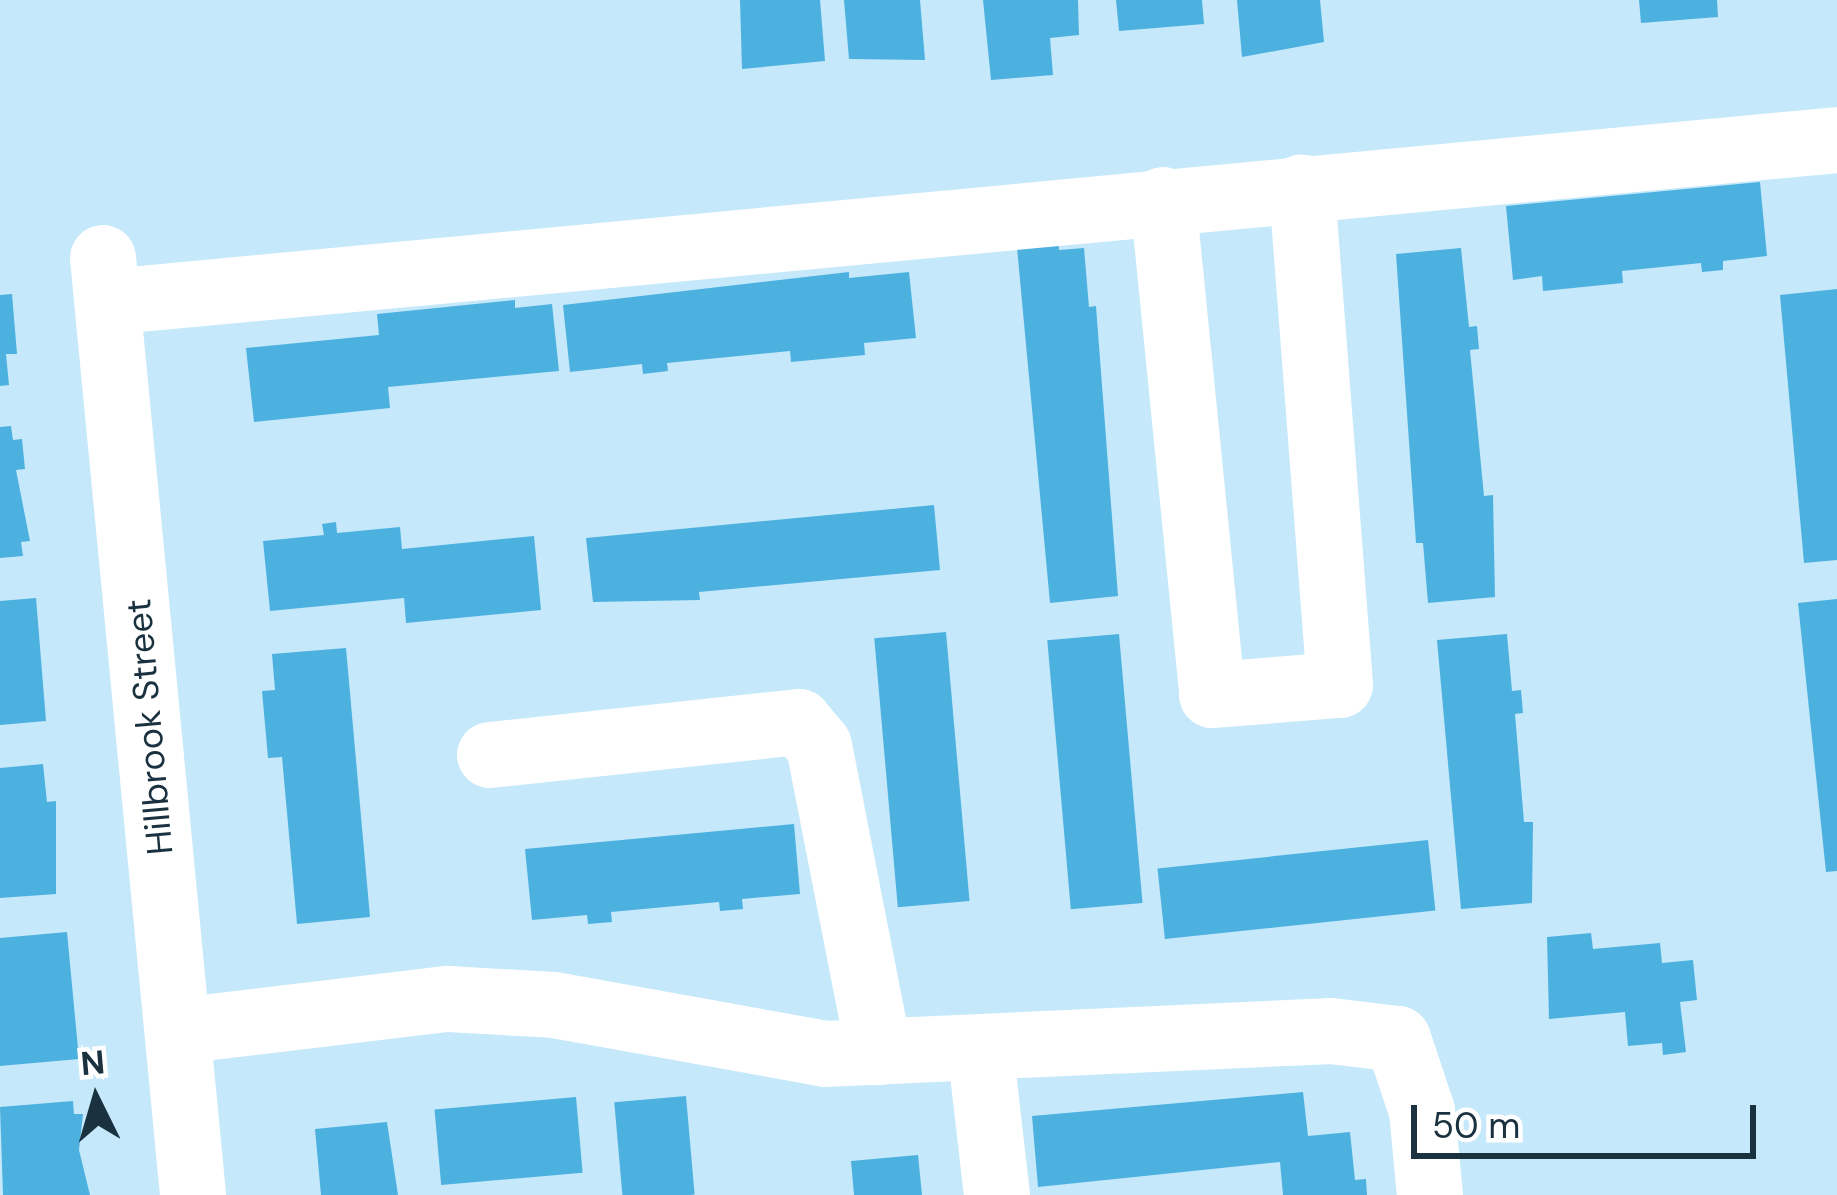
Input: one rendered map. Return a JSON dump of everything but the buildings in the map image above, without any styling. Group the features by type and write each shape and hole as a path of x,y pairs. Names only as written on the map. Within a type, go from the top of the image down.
{"street":[{"path":"1302,187 1340,685 1212,695 1163,200 1302,187 1837,140"},
{"name":"Hillbrook Street","path":"194,1195 105,280 1163,200"},
{"path":"490,755 799,722 820,746 879,1052"},
{"path":"178,1031 448,999 554,1005 825,1054 1331,1031 1398,1039 1422,1111 1430,1195"},
{"path":"980,1048 997,1195"}]}
